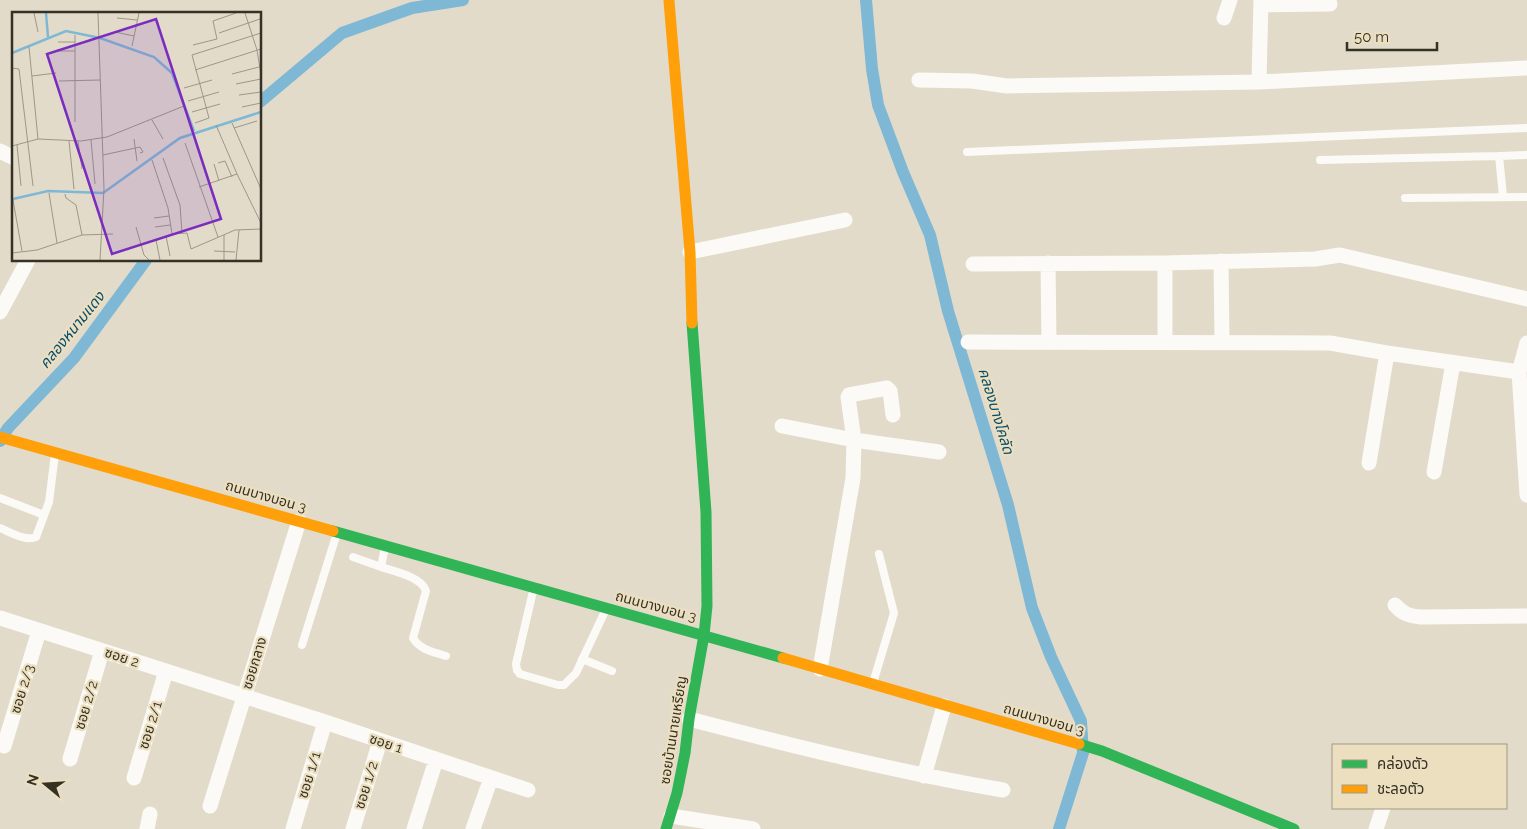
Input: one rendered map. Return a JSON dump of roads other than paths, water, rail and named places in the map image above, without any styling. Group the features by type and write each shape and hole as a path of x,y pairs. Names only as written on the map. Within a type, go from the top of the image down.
{"main road":[{"name":"ซอยบ้านนายเหรียญ","path":"668,823 677,793 685,753 707,606 706,512 692,330 690,252 669,1"},
{"name":"ถนนบางบอน 3","path":"0,437 704,634 872,685 1059,738 1102,752 1294,829"}],"street":[{"path":"1224,18 1230,0"},
{"path":"1259,82 1261,2 1330,4"},
{"path":"919,80 972,82 1007,86 1259,82 1527,68"},
{"path":"0,151 12,157"},
{"path":"690,252 844,220"},
{"path":"973,264 1165,263 1315,259 1340,255 1527,299"},
{"path":"0,312 27,261"},
{"path":"1221,261 1222,342"},
{"path":"1048,263 1049,342"},
{"path":"1164,342 1165,263"},
{"path":"968,342 1330,343 1519,372"},
{"path":"1527,343 1519,372 1524,416 1527,495"},
{"path":"1369,463 1387,353"},
{"path":"1434,472 1453,363"},
{"path":"820,669 853,478 854,440 848,397 849,395 888,388 893,415"},
{"path":"782,426 854,440 939,452"},
{"name":"ซอยกลาง","path":"210,806 298,521"},
{"path":"1395,604 1403,613 1409,616 1527,616"},
{"name":"ซอย 2","path":"0,618 243,696"},
{"name":"ซอย 2/3","path":"4,746 39,631"},
{"name":"ซอย 2/2","path":"70,759 102,651"},
{"name":"ซอย 2/1","path":"134,778 166,672"},
{"name":"ซอย 1","path":"243,696 528,790"},
{"path":"924,776 944,706"},
{"path":"689,719 806,749 924,776 1003,790"},
{"name":"ซอย 1/1","path":"293,829 325,722"},
{"name":"ซอย 1/2","path":"353,829 380,741"},
{"path":"414,829 436,760"},
{"path":"473,829 491,778"},
{"path":"1376,829 1383,809"},
{"path":"147,829 150,814"},
{"path":"668,823 753,829"}],"lane":[{"path":"967,152 1527,128"},
{"path":"1320,160 1527,154"},
{"path":"1499,156 1504,196"},
{"path":"1405,198 1527,197"},
{"path":"0,528 33,539 36,537 49,502 55,452"},
{"path":"0,498 44,515"},
{"path":"302,645 337,532"},
{"path":"381,567 385,545"},
{"path":"872,685 894,613 879,554"},
{"path":"352,557 419,581 424,585 426,591 413,638 422,647 446,656"},
{"path":"534,587 516,664 520,674 564,685 576,673 606,608"},
{"path":"582,659 612,671"}],"waterway":[{"name":"คลองหนามแดง","path":"261,101 342,33 412,8 463,0"},
{"name":"คลองบางโคลัด","path":"866,0 872,69 878,105 903,172 930,235 948,311 1008,505 1032,608 1051,657 1081,721 1083,753 1059,829"},
{"name":"คลองหนามแดง","path":"0,441 8,428 74,358 145,261"}]}
